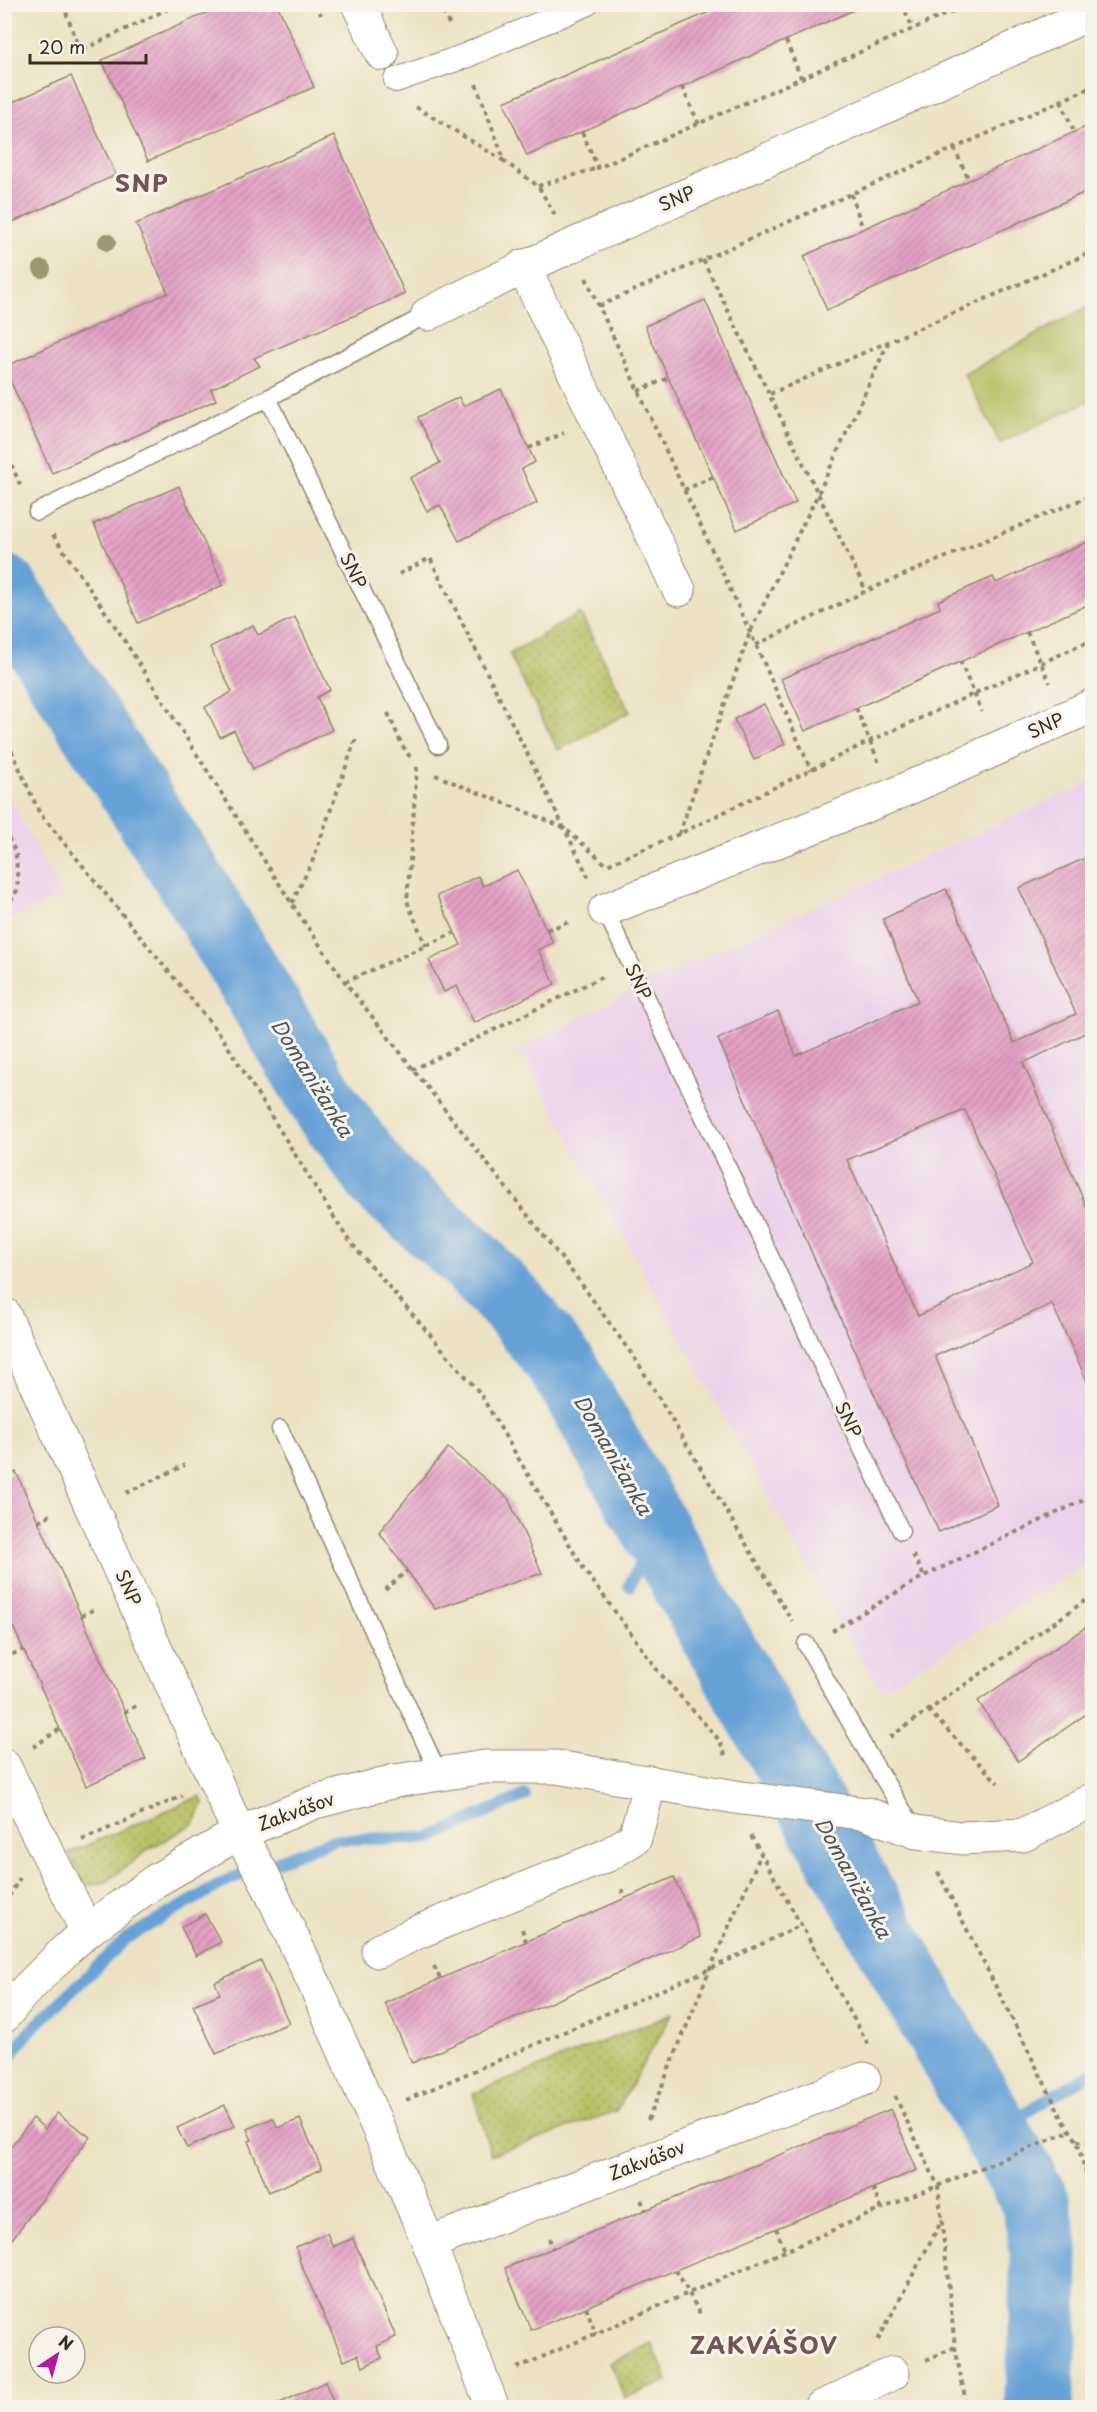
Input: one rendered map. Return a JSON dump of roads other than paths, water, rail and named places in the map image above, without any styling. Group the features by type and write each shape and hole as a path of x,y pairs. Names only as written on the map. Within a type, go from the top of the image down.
{"street":[{"path":"358,4 389,67 465,56 586,4"},
{"name":"SNP","path":"428,314 571,244 760,163 1092,13"},
{"path":"523,266 679,590"},
{"name":"SNP","path":"604,910 893,795 1092,706"},
{"name":"SNP","path":"4,1314 252,1856"},
{"path":"4,1766 87,1931"},
{"name":"Zakvášov","path":"4,2016 21,1995 87,1931 155,1881 252,1856 315,1802 395,1781 485,1767 556,1767 741,1798 867,1814 916,1832 962,1838 1023,1835 1092,1800"},
{"path":"378,1951 418,1932 608,1855 635,1838 650,1782"},
{"path":"252,1856 429,2243 488,2395"},
{"name":"Zakvášov","path":"429,2243 864,2079"},
{"path":"820,2408 892,2373"}],"lane":[{"name":"SNP","path":"37,512 268,398 428,314"},
{"name":"SNP","path":"268,398 438,745"},
{"name":"SNP","path":"604,910 901,1531"},
{"path":"280,1429 439,1774"},
{"path":"806,1644 867,1752 916,1832"}],"waterway":[{"name":"Domanižanka","path":"4,589 199,894 328,1109 381,1181 466,1256 516,1308 563,1367 1036,2203 1044,2249 1043,2338 1038,2408"},
{"path":"629,1586 656,1532"},
{"path":"4,2064 30,2031 127,1938 228,1880 336,1839 430,1838 525,1795"},
{"path":"996,2130 1092,2073"}],"district":[{"name":"SNP","path":"142,184"},
{"name":"ZAKVÁŠOV","path":"764,2346"}]}
